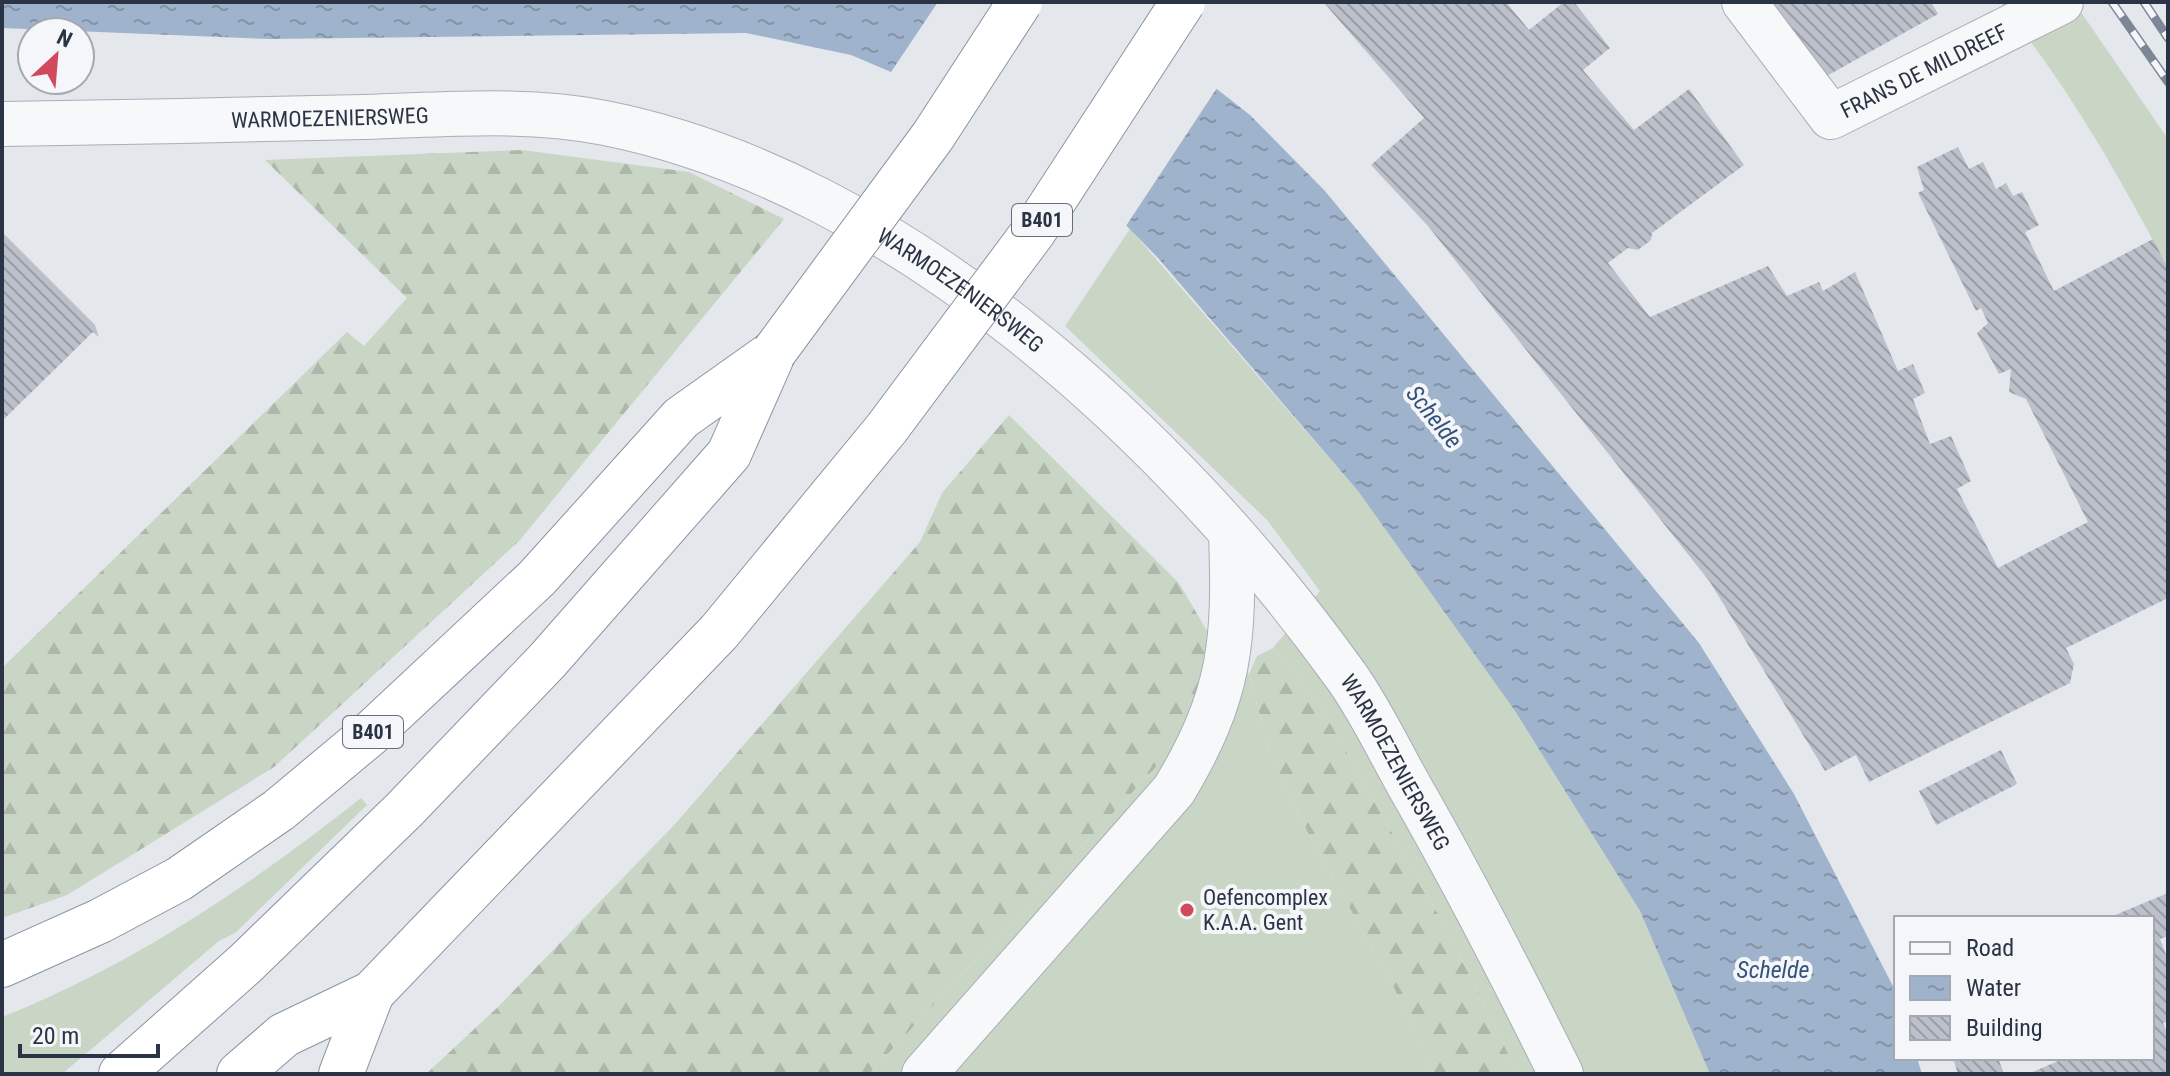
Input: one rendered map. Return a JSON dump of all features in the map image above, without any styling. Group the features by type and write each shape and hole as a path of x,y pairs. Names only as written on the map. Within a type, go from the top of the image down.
{"highway":[{"name":"B401","path":"121,1074 245,964 404,810 547,661 729,454 774,352 924,149 1020,2"},
{"name":"B401","path":"239,1074 284,1035 372,993 719,632 887,428 1034,231 1183,2"},
{"name":"B401","path":"2,965 100,921 179,879 279,810 370,734 537,578 681,418 774,352"},
{"name":"B401","path":"341,1074 372,993"}],"street":[{"name":"FRANS DE MILDREEF","path":"1744,2 1831,117 2061,2"},
{"name":"WARMOEZENIERSWEG","path":"2,124 516,114 602,122 682,143 785,181 890,240 1022,331 1120,420 1231,533 1348,679 1485,919 1561,1074"},
{"path":"924,1074 1174,790 1204,740 1225,678 1234,613 1231,533"}],"green space":[{"path":"2000,2 2074,2 2168,139 2168,269 2091,131"},
{"path":"522,150 689,172 784,219 519,541 274,767 67,895 2,918 2,668 347,332 364,346 407,298 265,160"},
{"path":"1130,229 1358,491 1515,711 1640,911 1710,1074 1518,1074 1451,937 1317,700 1273,648 1320,591 1267,520 1065,326"},
{"path":"1009,415 1179,583 1214,643 1191,712 1155,768 869,1074 426,1074 499,1006 676,823 920,542 942,493"},
{"name":"Oefencomplex K.A.A. Gent","path":"1214,643 1249,674 1269,750 1307,831 1394,988 1434,1074 869,1074 1155,768"},
{"path":"1273,648 1317,700 1451,937 1518,1074 1434,1074 1394,988 1307,831 1269,750 1249,674 1257,656"},
{"path":"361,798 367,805 235,933 219,941 62,1074 2,1074 2,1017 98,973 189,921 277,862"}],"water":[{"name":"Schelde","path":"2,2 1106,2 1250,115 1325,191 1699,643 1794,794 1894,988 1894,1060 1918,1060 1922,1074 1710,1074 1640,911 1515,711 1358,491 1158,258 1111,210 1024,147 905,78 851,55 746,33 269,39 96,32 96,16 16,16 16,29 2,28"}],"pier":[{"path":"938,2 1113,2 1219,85 1124,229 1108,213 1021,150 889,75"}],"building":[{"path":"1506,2 1529,30 1564,2 1574,2 1610,48 1583,70 1634,130 1689,89 1744,165 1652,233 1651,240 1638,250 1628,248 1608,263 1650,317 1768,266 1787,296 1819,282 1823,291 1855,272 1898,371 1913,364 1925,393 1913,399 1930,444 1951,436 1971,481 1957,489 1998,568 2088,522 2026,399 2009,392 2011,369 1999,374 1977,333 1988,323 1981,308 1976,311 1918,193 1924,190 1917,167 1958,147 1969,169 1983,162 1996,189 2006,183 2013,196 2022,192 2039,225 2025,232 2054,291 2153,239 2168,269 2168,598 2066,648 2074,664 2070,683 1869,782 1856,755 1825,771 1710,582 1428,226 1371,165 1424,118 1325,4"},
{"path":"1768,2 1931,2 1938,14 1823,78"},
{"path":"2,232 95,325 99,337 93,332 2,421"},
{"path":"2001,750 2017,784 1936,825 1919,791"},
{"path":"2168,893 2168,936 2160,939 2168,960 2168,1021 2163,1023 2168,1035 2168,1074 2028,1074 2060,1060 2154,1060 2154,916 2113,916"},
{"path":"1954,1060 1999,1060 2004,1074 1958,1074"}],"railway":[{"path":"2112,2 2168,82"},
{"path":"2144,2 2168,38"}],"place":[{"name":"Oefencomplex K.A.A. Gent","path":"1187,910"}]}
